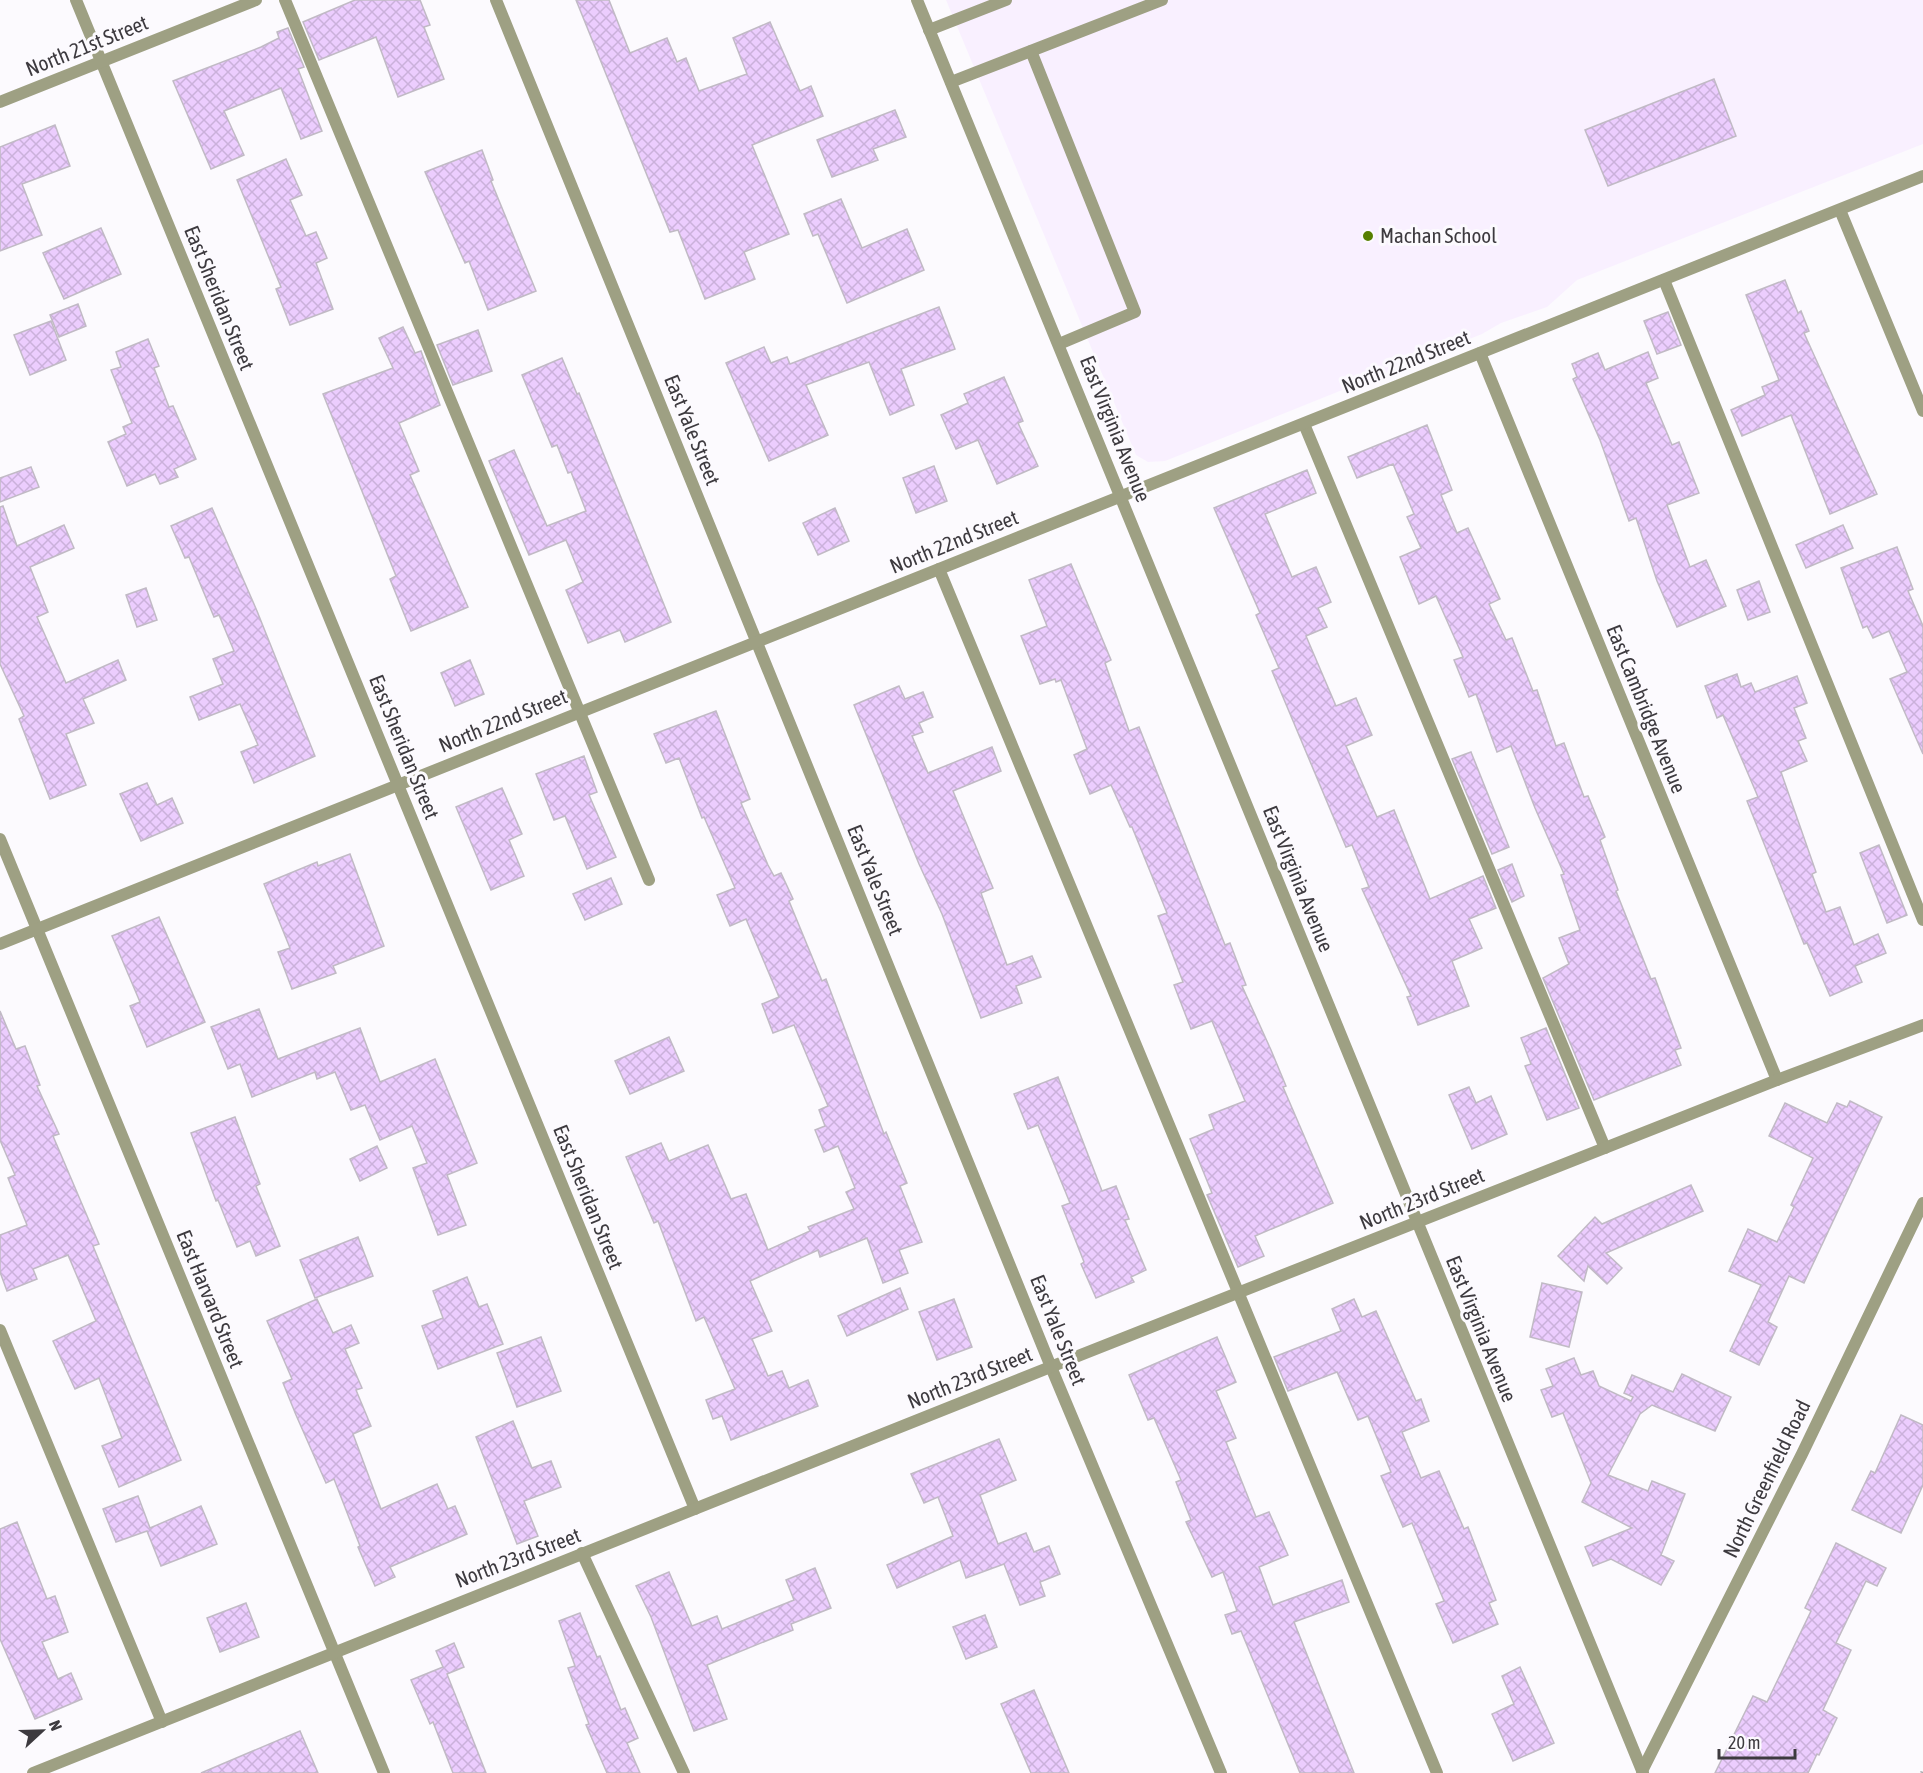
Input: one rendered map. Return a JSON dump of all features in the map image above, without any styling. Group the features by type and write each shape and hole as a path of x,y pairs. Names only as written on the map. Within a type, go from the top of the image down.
{"street":[{"name":"East Sheridan Street","path":"76,0 695,1509"},
{"name":"North 21st Street","path":"0,102 256,0"},
{"path":"285,0 649,880"},
{"name":"East Yale Street","path":"496,0 1051,1367 1221,1773"},
{"name":"East Virginia Avenue","path":"917,0 1122,496 1415,1223 1643,1772"},
{"path":"929,30 1005,0"},
{"path":"951,82 1162,0"},
{"path":"1031,51 1135,312 1059,344"},
{"name":"North 22nd Street","path":"0,944 1923,176"},
{"path":"1840,210 1923,411"},
{"path":"1664,280 1923,920"},
{"name":"East Cambridge Avenue","path":"1480,353 1777,1080"},
{"path":"1304,424 1605,1148"},
{"path":"939,569 1240,1292 1437,1773"},
{"name":"East Harvard Street","path":"0,839 384,1773"},
{"name":"North 23rd Street","path":"33,1773 1240,1292 1777,1080 1923,1025"},
{"name":"North Greenfield Road","path":"1643,1772 1802,1454 1923,1203"},
{"path":"0,1330 162,1722"},
{"path":"582,1553 684,1773"}],"shaded area":[{"name":"Machan School","path":"946,0 1923,0 1923,144 1577,280 1547,307 1501,323 1482,334 1165,461 1148,462 1136,455"}],"building":[{"path":"355,0 420,0 430,25 424,27 444,79 398,97 376,37 319,60 303,22"},
{"path":"576,0 609,0 630,53 667,38 677,62 686,58 699,91 747,74 733,38 770,22 800,91 811,86 823,116 752,145 789,234 744,252 755,279 705,299 678,230 670,232"},
{"path":"288,28 304,67 298,69 322,131 301,139 281,88 224,111 244,155 211,169 173,81 261,47 279,38 277,32"},
{"path":"1714,79 1736,136 1608,186 1585,130"},
{"path":"895,110 906,137 873,149 878,160 832,177 817,140"},
{"path":"55,125 70,166 22,184 42,235 0,251 0,147"},
{"path":"482,150 493,180 491,181 536,291 488,310 469,261 465,263 425,172"},
{"path":"286,159 302,195 290,200 306,236 316,232 327,258 316,263 333,309 290,325 276,289 281,287 237,180"},
{"path":"841,199 862,248 907,229 924,270 847,303 818,234 813,236 804,214"},
{"path":"101,228 121,274 64,299 43,253"},
{"path":"1785,280 1798,313 1801,311 1809,331 1804,333 1877,494 1830,514 1791,415 1742,436 1731,410 1765,395 1762,387 1779,380 1746,295"},
{"path":"78,304 86,326 59,337 50,315"},
{"path":"939,307 955,349 901,369 914,405 890,415 869,362 806,385 828,435 769,461 726,363 764,347 771,363 787,357 790,364"},
{"path":"1668,312 1681,345 1657,354 1644,321"},
{"path":"51,321 66,360 30,375 14,335"},
{"path":"403,327 415,353 421,351 440,405 399,423 419,471 410,475 468,607 411,631 390,579 396,576 323,394 393,368 379,338"},
{"path":"478,330 492,371 453,385 437,345"},
{"path":"148,339 159,366 154,368 169,407 173,406 196,459 174,469 178,477 160,484 155,474 127,486 108,442 126,434 123,427 132,423 111,370 121,367 116,352"},
{"path":"1648,352 1658,378 1646,383 1672,445 1679,442 1699,493 1667,505 1690,567 1706,560 1726,606 1677,627 1657,581 1636,518 1629,521 1600,440 1573,379 1577,377 1572,364 1598,353 1605,370"},
{"path":"562,358 577,394 579,393 671,622 625,642 620,630 588,643 566,590 583,582 566,540 529,555 489,461 514,450 547,526 586,511 571,472 568,473 557,445 552,447 522,375"},
{"path":"1004,377 1023,421 1018,423 1038,466 997,484 978,440 956,449 941,415 968,403 964,394"},
{"path":"1427,425 1452,490 1441,495 1457,533 1468,528 1500,599 1489,604 1506,640 1512,638 1533,691 1537,690 1556,746 1564,743 1584,797 1588,796 1605,837 1600,840 1618,890 1616,891 1651,979 1655,978 1681,1048 1675,1050 1681,1065 1594,1100 1543,978 1569,964 1559,938 1580,930 1561,875 1564,874 1511,746 1497,752 1476,694 1469,697 1454,660 1463,657 1436,596 1419,604 1400,557 1421,548 1407,517 1414,514 1393,464 1357,478 1348,457"},
{"path":"934,466 947,501 916,513 903,478"},
{"path":"31,467 39,487 0,502 0,478"},
{"path":"1307,470 1316,493 1265,514 1292,577 1316,567 1331,602 1318,608 1327,627 1306,636 1336,706 1356,698 1372,735 1346,746 1377,817 1394,810 1430,899 1483,876 1496,908 1469,919 1482,948 1452,961 1469,1006 1418,1025 1407,997 1411,996 1362,889 1369,887 1352,845 1346,847 1272,671 1279,668 1256,615 1260,613 1214,508"},
{"path":"3,506 17,546 64,525 74,548 30,567 48,612 37,617 66,683 118,660 126,680 83,699 94,723 66,734 86,785 50,799 19,719 24,716 0,664 0,507"},
{"path":"212,508 257,611 315,756 254,783 241,752 258,745 240,704 199,720 190,697 223,684 213,659 234,651 219,615 214,617 189,557 185,558 171,526"},
{"path":"835,508 849,541 818,555 803,523"},
{"path":"1843,525 1853,548 1806,568 1796,545"},
{"path":"1897,547 1913,589 1908,591 1923,626 1923,754 1890,679 1907,672 1889,631 1873,638 1867,626 1863,628 1841,568"},
{"path":"1071,564 1111,660 1105,663 1129,731 1139,727 1225,945 1230,943 1246,985 1242,986 1271,1050 1286,1086 1283,1087 1333,1203 1255,1236 1264,1256 1238,1267 1207,1195 1212,1193 1190,1139 1214,1129 1209,1115 1245,1101 1212,1021 1191,1029 1174,985 1183,982 1158,916 1167,913 1132,827 1111,785 1090,794 1074,755 1087,749 1061,680 1056,682 1055,679 1040,684 1021,636 1047,626 1029,580"},
{"path":"1759,581 1770,612 1748,620 1737,590"},
{"path":"146,588 157,620 137,627 126,595"},
{"path":"470,660 484,694 455,706 441,673"},
{"path":"1737,674 1741,687 1751,683 1755,692 1797,676 1807,703 1794,708 1806,738 1798,741 1807,761 1781,772 1816,872 1812,874 1826,912 1840,907 1854,945 1878,934 1886,953 1855,966 1862,982 1830,996 1807,943 1804,944 1747,801 1758,797 1723,715 1717,718 1705,686"},
{"path":"899,686 905,699 923,692 933,717 919,723 923,732 912,736 928,773 992,747 1001,771 953,791 993,888 981,893 1007,965 1032,956 1041,977 1016,986 1022,1003 981,1018 942,914 854,705"},
{"path":"716,711 750,799 741,803 774,876 781,873 793,899 789,901 822,981 826,979 884,1134 886,1132 907,1183 900,1186 922,1242 899,1250 908,1273 883,1283 867,1238 820,1257 818,1250 750,1281 772,1331 752,1339 768,1376 782,1371 789,1388 808,1380 818,1406 731,1440 722,1416 713,1419 706,1400 735,1389 704,1317 696,1321 658,1221 654,1223 626,1157 661,1143 669,1161 708,1145 731,1199 746,1194 768,1250 810,1231 808,1227 854,1209 846,1192 855,1188 838,1146 824,1152 815,1130 825,1126 819,1110 828,1106 794,1025 773,1033 762,1004 779,997 746,919 730,926 717,895 735,888 704,817 702,818 679,758 666,763 654,734"},
{"path":"1471,752 1509,847 1492,854 1452,759"},
{"path":"584,756 597,792 589,795 616,857 587,869 565,816 554,820 536,774"},
{"path":"147,783 157,805 172,798 183,823 141,841 120,794"},
{"path":"502,788 522,834 509,840 524,876 491,890 456,807"},
{"path":"1879,845 1907,915 1887,923 1860,853"},
{"path":"350,854 384,946 333,966 336,973 292,989 278,952 290,948 264,884 317,862 318,866"},
{"path":"1512,864 1524,896 1512,902 1498,870"},
{"path":"611,878 622,904 585,920 573,894"},
{"path":"159,917 205,1022 147,1047 130,1006 140,1002 112,936"},
{"path":"259,1009 278,1059 360,1028 380,1082 435,1059 477,1163 447,1175 466,1225 438,1235 413,1168 427,1163 412,1126 380,1140 365,1105 351,1110 335,1072 317,1079 315,1072 252,1097 240,1064 228,1069 211,1027"},
{"path":"0,1011 16,1049 25,1046 40,1085 37,1086 59,1134 53,1136 99,1244 93,1246 181,1460 119,1487 102,1446 122,1438 99,1378 75,1389 53,1341 96,1321 68,1255 33,1269 37,1279 7,1291 0,1272 0,1235 27,1225 8,1178 15,1175 0,1140"},
{"path":"1546,1028 1579,1108 1547,1120 1525,1066 1531,1064 1521,1038"},
{"path":"669,1037 684,1071 630,1094 615,1061"},
{"path":"1058,1077 1102,1191 1116,1186 1129,1219 1125,1220 1146,1270 1131,1277 1134,1282 1096,1298 1081,1264 1084,1262 1062,1206 1070,1203 1038,1125 1028,1129 1014,1094"},
{"path":"1469,1087 1476,1103 1491,1096 1507,1134 1472,1149 1449,1095"},
{"path":"1850,1101 1882,1117 1804,1283 1789,1276 1768,1322 1777,1327 1759,1365 1730,1351 1761,1285 1729,1271 1748,1229 1777,1242 1794,1207 1791,1205 1813,1158 1769,1136 1785,1103 1827,1123 1837,1103 1847,1107"},
{"path":"235,1117 260,1184 256,1186 280,1246 256,1256 250,1241 237,1247 218,1200 216,1201 191,1133"},
{"path":"377,1146 387,1168 360,1181 350,1159"},
{"path":"1691,1185 1703,1211 1606,1253 1622,1268 1607,1284 1588,1266 1584,1281 1558,1256 1595,1217 1602,1224"},
{"path":"358,1237 373,1276 315,1298 300,1260"},
{"path":"467,1277 479,1307 487,1304 503,1344 438,1369 422,1326 443,1318 433,1291"},
{"path":"1542,1283 1582,1292 1569,1347 1530,1337"},
{"path":"900,1288 908,1309 847,1336 838,1316"},
{"path":"317,1299 333,1333 351,1325 359,1343 345,1349 362,1388 356,1390 371,1426 353,1434 381,1509 437,1484 448,1509 455,1506 467,1534 390,1567 395,1577 375,1586 358,1547 360,1546 334,1479 326,1483 296,1415 283,1383 292,1379 267,1321"},
{"path":"954,1299 972,1347 937,1360 919,1312"},
{"path":"1354,1299 1362,1317 1376,1311 1416,1401 1421,1399 1429,1421 1402,1432 1421,1478 1439,1471 1464,1529 1468,1527 1496,1600 1489,1603 1498,1624 1453,1643 1436,1604 1444,1601 1412,1523 1403,1527 1381,1476 1391,1472 1368,1416 1358,1420 1337,1372 1288,1391 1274,1357 1341,1331 1332,1309"},
{"path":"541,1337 561,1391 517,1407 497,1353"},
{"path":"1217,1337 1236,1382 1216,1391 1236,1438 1226,1442 1256,1517 1269,1512 1288,1555 1259,1567 1273,1605 1342,1580 1349,1602 1294,1622 1354,1773 1300,1773 1241,1631 1232,1634 1225,1615 1237,1611 1223,1572 1212,1577 1186,1522 1191,1520 1176,1482 1181,1480 1154,1418 1148,1420 1129,1375"},
{"path":"1574,1358 1581,1375 1593,1371 1599,1386 1631,1401 1633,1397 1624,1393 1632,1375 1673,1392 1682,1374 1731,1397 1715,1431 1652,1405 1640,1414 1608,1475 1648,1491 1652,1481 1685,1494 1661,1555 1674,1561 1661,1585 1611,1559 1593,1566 1585,1547 1632,1528 1582,1502 1591,1483 1563,1413 1552,1417 1541,1390 1553,1386 1546,1369"},
{"path":"1901,1415 1923,1425 1923,1485 1901,1533 1852,1510 1871,1471 1875,1473"},
{"path":"513,1421 532,1468 551,1461 561,1487 524,1501 538,1536 517,1544 476,1437"},
{"path":"999,1439 1016,1480 980,1495 998,1544 1026,1533 1034,1552 1049,1546 1060,1574 1040,1582 1045,1596 1020,1605 1004,1564 966,1578 960,1560 897,1588 887,1565 953,1536 938,1497 924,1503 911,1474"},
{"path":"138,1496 150,1528 201,1506 217,1544 161,1566 147,1531 116,1542 103,1509"},
{"path":"17,1522 47,1599 55,1596 68,1632 42,1642 58,1679 71,1673 82,1699 35,1719 0,1639 0,1529"},
{"path":"1836,1543 1886,1568 1877,1586 1866,1581 1836,1643 1851,1650 1823,1710 1837,1718 1819,1755 1817,1754 1808,1773 1715,1773 1753,1696 1767,1702 1811,1611 1805,1608"},
{"path":"815,1568 831,1608 791,1624 793,1630 707,1665 727,1719 694,1731 651,1617 636,1586 669,1572 692,1626 717,1616 722,1629 794,1600 786,1580"},
{"path":"246,1603 259,1637 220,1652 207,1618"},
{"path":"580,1613 621,1710 625,1708 638,1738 627,1743 640,1773 607,1773 586,1725 589,1724 568,1668 575,1666 559,1621"},
{"path":"985,1615 997,1647 966,1659 953,1627"},
{"path":"454,1643 464,1667 447,1674 486,1773 453,1773 433,1722 430,1724 411,1680 443,1667 436,1651"},
{"path":"1520,1667 1554,1743 1513,1761 1492,1714 1514,1704 1502,1676"},
{"path":"1034,1690 1069,1773 1031,1773 1001,1704"},
{"path":"300,1731 318,1773 201,1773"}],"place":[{"name":"Machan School","path":"1368,236"}]}
